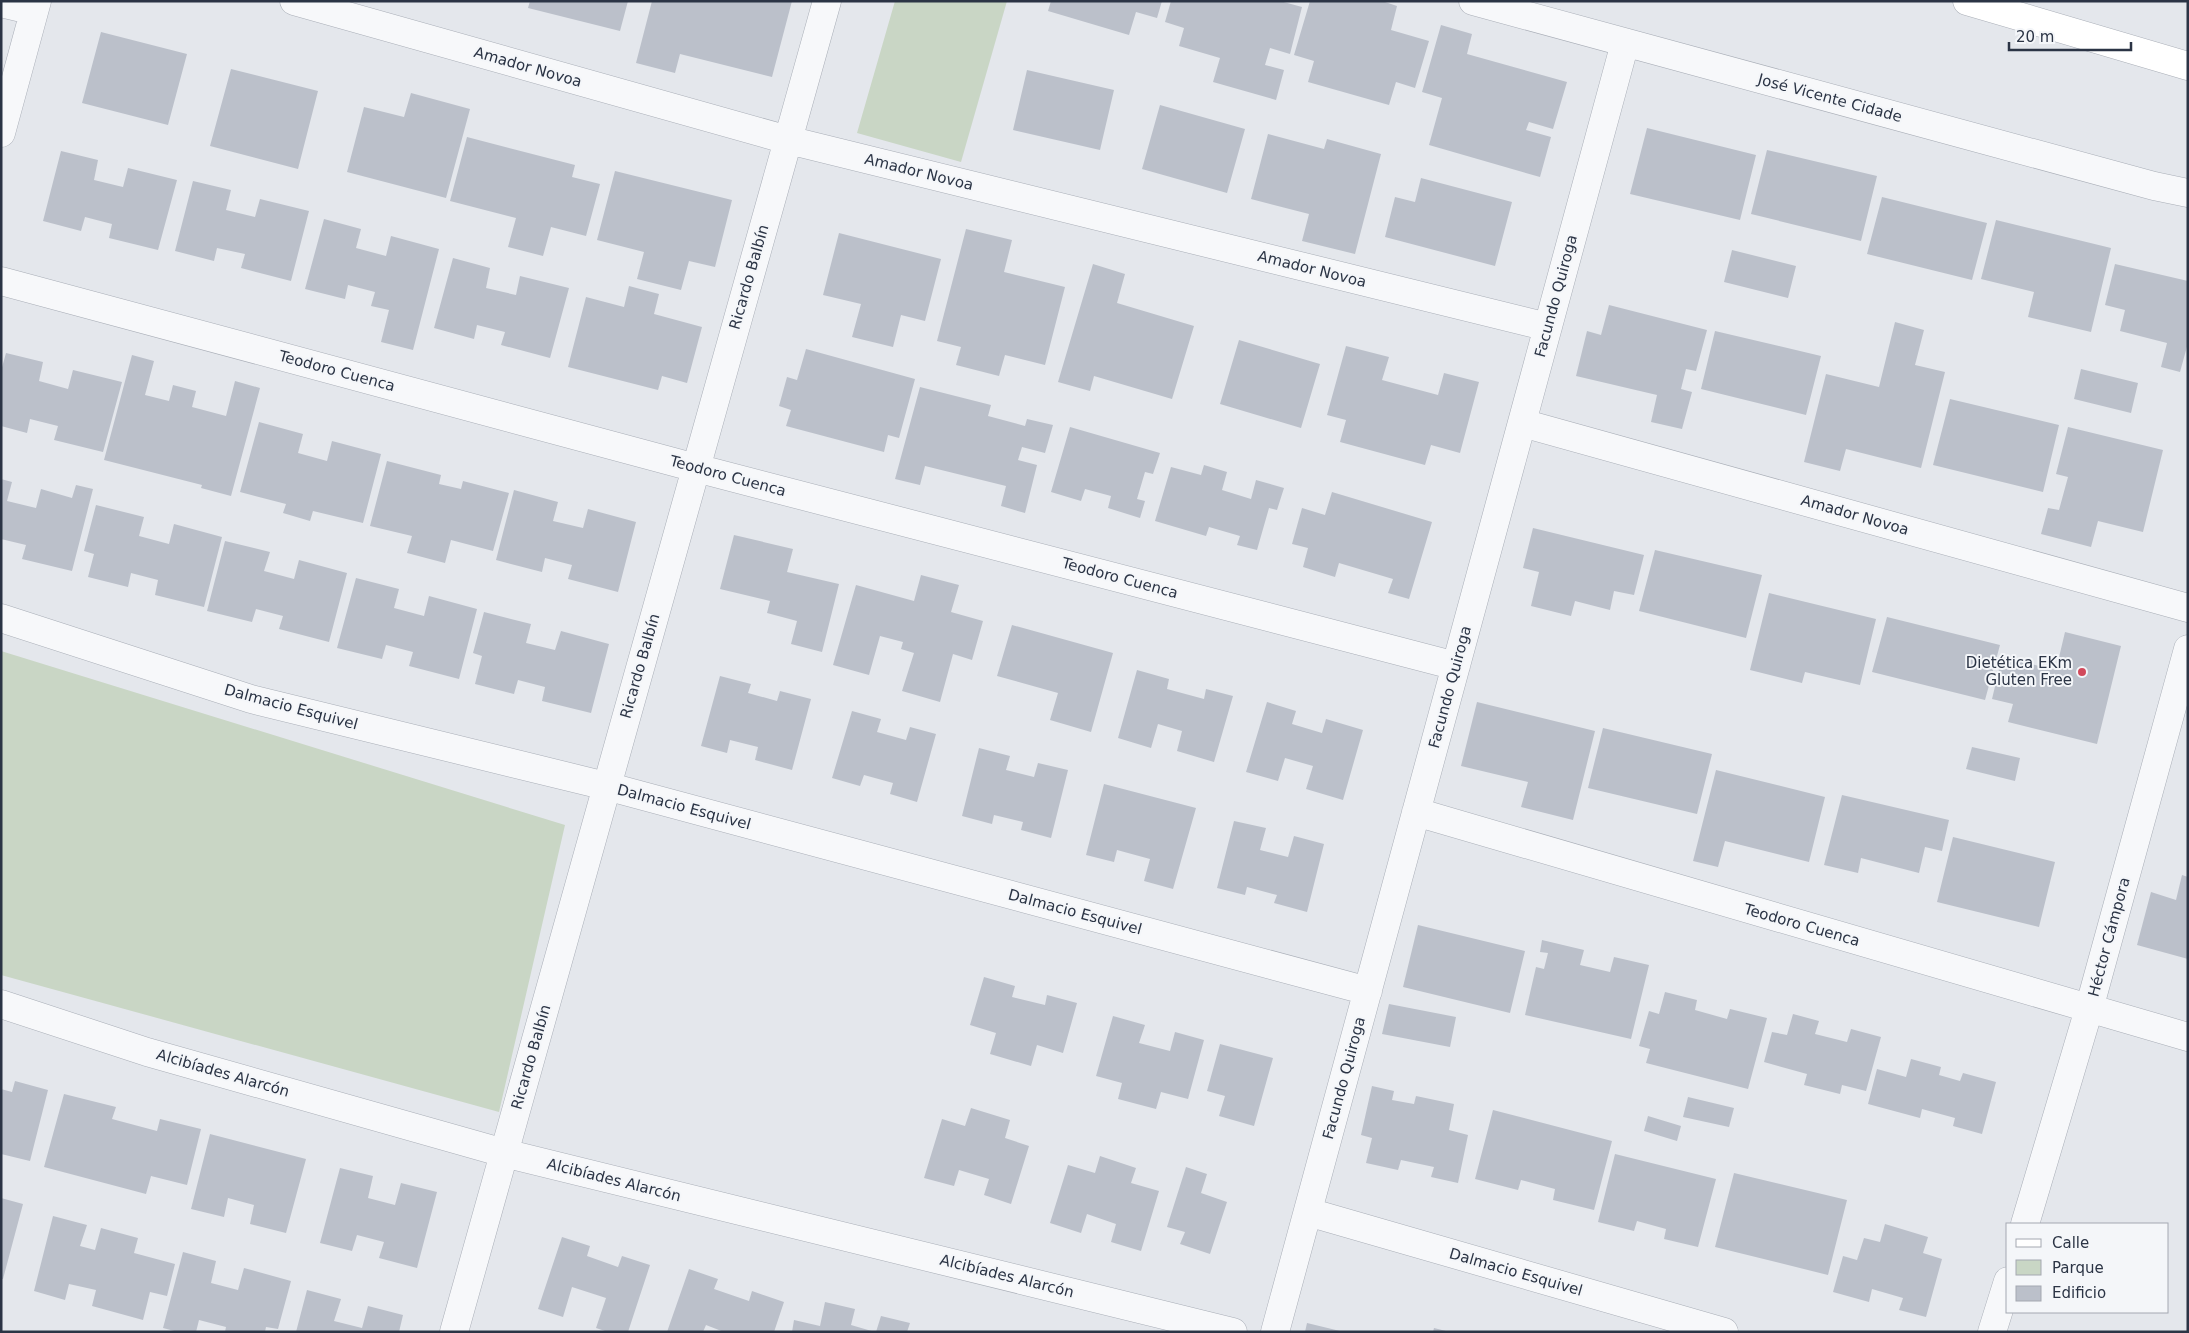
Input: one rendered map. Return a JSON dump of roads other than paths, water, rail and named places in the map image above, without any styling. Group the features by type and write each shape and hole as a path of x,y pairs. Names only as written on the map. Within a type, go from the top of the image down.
{"main road":[{"path":"1968,1 2188,66"}],"street":[{"name":"Amador Novoa","path":"294,1 788,140 1548,327"},
{"name":"Ricardo Balbín","path":"454,1332 827,1"},
{"name":"José Vicente Cidade","path":"1473,1 2154,186 2188,193"},
{"path":"1,3 36,6 1,133"},
{"name":"Facundo Quiroga","path":"1275,1332 1625,43"},
{"name":"Teodoro Cuenca","path":"1,281 696,468 1456,666"},
{"name":"Amador Novoa","path":"1522,423 2188,608"},
{"name":"Dalmacio Esquivel","path":"1,618 252,699 606,786 1368,991"},
{"name":"Héctor Cámpora","path":"2025,1223 2089,1009 2188,649"},
{"name":"Teodoro Cuenca","path":"1416,812 2188,1038"},
{"name":"Alcibíades Alarcón","path":"1,1004 147,1052 504,1153 1233,1332"},
{"name":"Dalmacio Esquivel","path":"1308,1212 1724,1332"},
{"path":"1992,1332 2006,1286"}],"place":[{"name":"Dietética EKm Gluten Free","path":"2082,672"}]}
